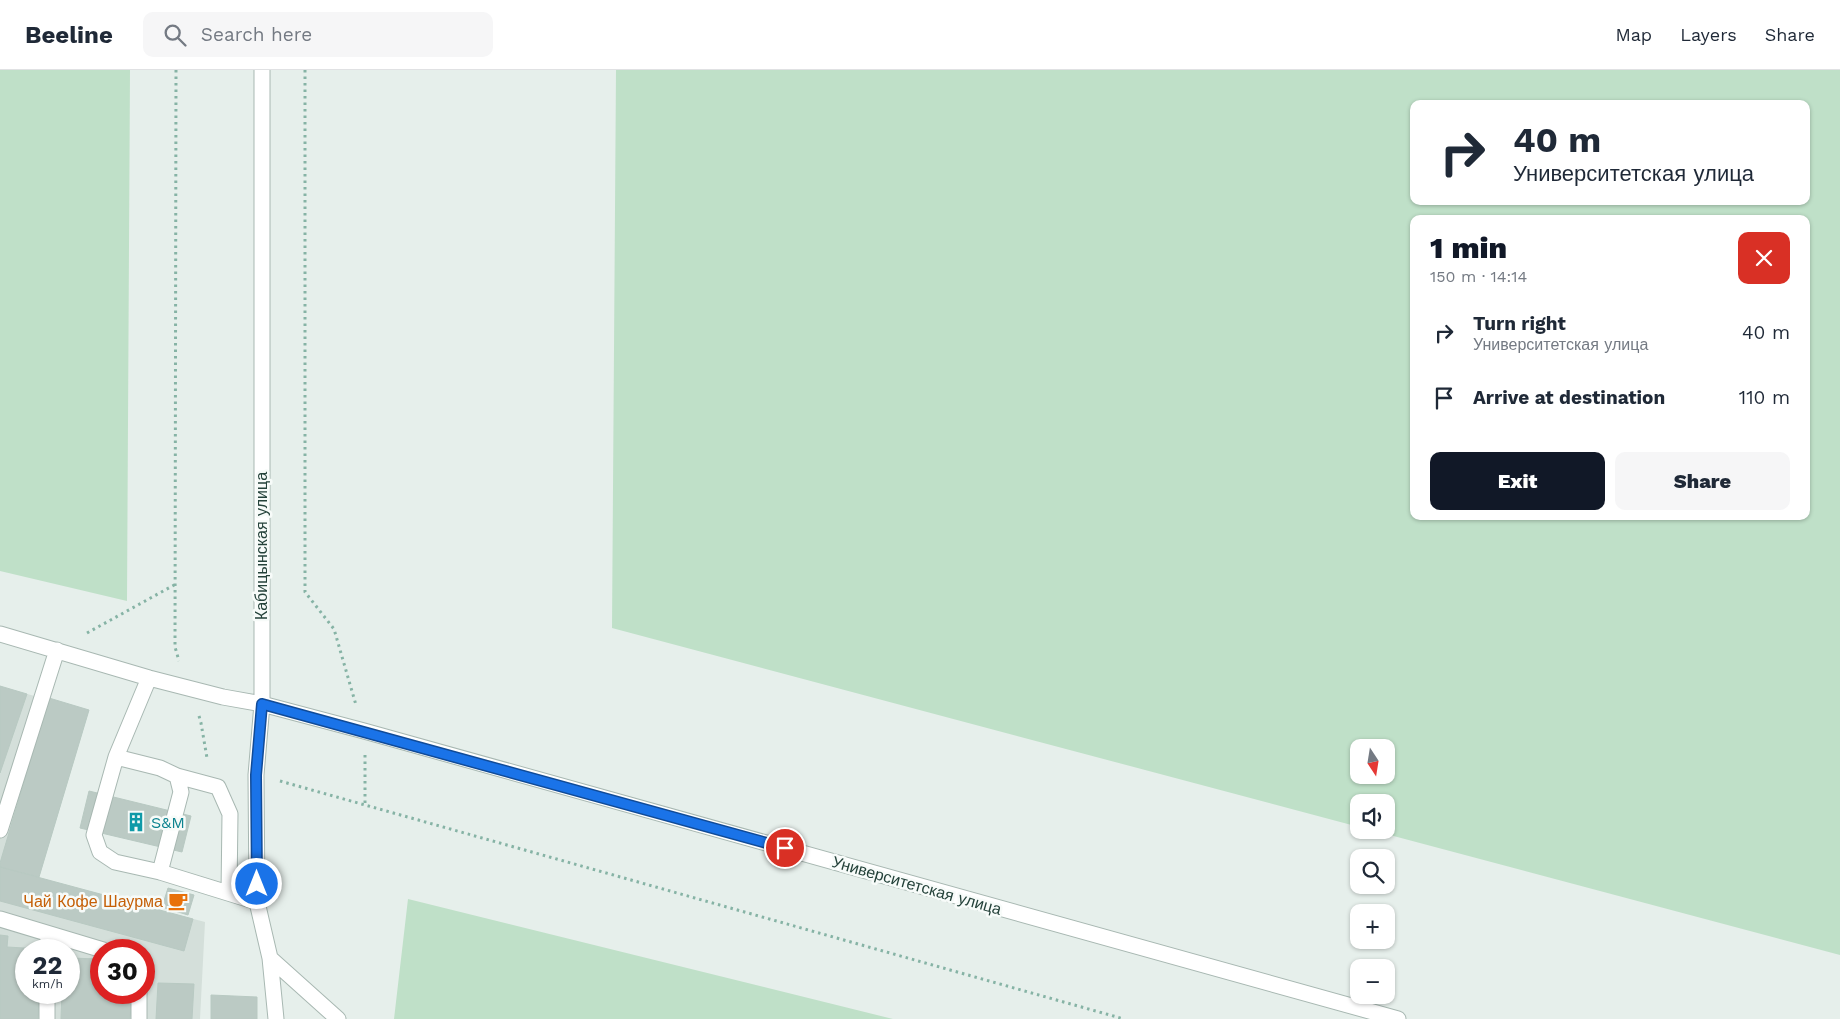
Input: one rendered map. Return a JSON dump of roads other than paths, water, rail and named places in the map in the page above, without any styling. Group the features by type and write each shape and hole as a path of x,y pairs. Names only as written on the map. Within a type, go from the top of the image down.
{"street":[{"name":"Кабицынская улица","path":"262,70 262,704 256,775 257,902 270,958 276,1019"},
{"name":"Университетская улица","path":"0,634 149,678 223,697 262,704 364,731 1398,1019"},
{"path":"0,830 57,650"},
{"path":"149,678 116,757 94,835 100,852 115,862 160,872 257,902"},
{"path":"116,757 160,768 177,776 218,787 230,814 228,893"},
{"path":"160,872 181,792 177,776"},
{"path":"0,919 90,946"},
{"path":"48,934 48,939"},
{"path":"270,958 338,1019"},
{"path":"47,1004 47,1019"},
{"path":"139,1004 139,1019"}],"place":[{"name":"S&M","path":"136,822"},
{"name":"Чай Кофе Шаурма","path":"178,901"}]}
